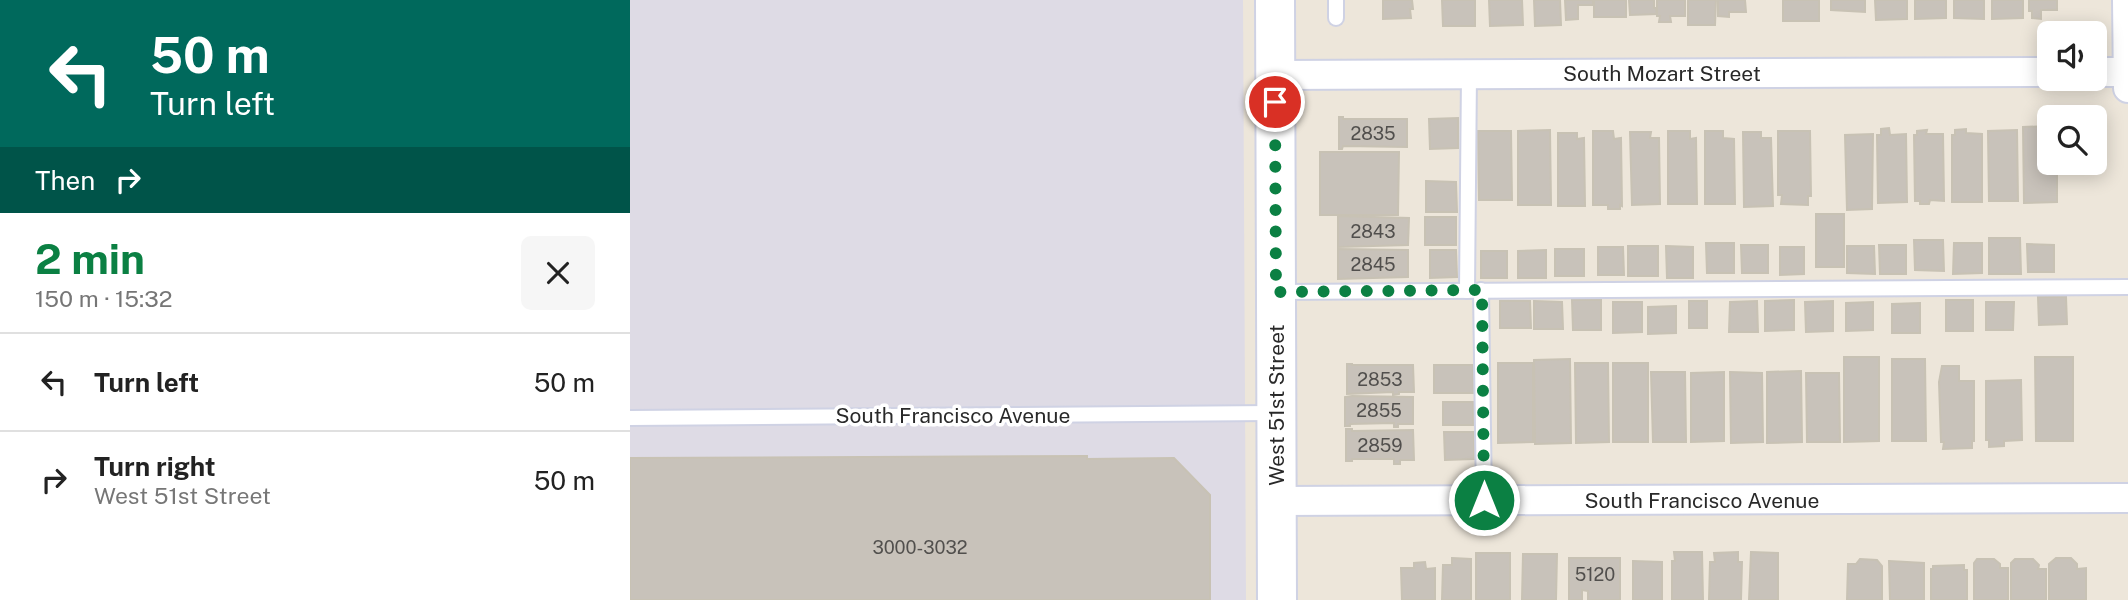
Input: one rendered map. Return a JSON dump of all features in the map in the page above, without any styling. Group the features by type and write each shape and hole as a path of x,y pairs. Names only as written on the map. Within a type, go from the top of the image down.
{"street":[{"name":"West 51st Street","path":"1275,0 1277,600"},
{"path":"2127,0 2128,89"},
{"name":"South Mozart Street","path":"1275,75 2037,72"},
{"path":"2107,72 2128,72"},
{"name":"South Francisco Avenue","path":"1276,501 2128,498"}],"lane":[{"path":"1336,0 1336,19"},
{"path":"1469,74 1474,291 1484,500"},
{"path":"1276,292 2128,287"},
{"name":"South Francisco Avenue","path":"630,418 1276,413"}],"shaded area":[{"path":"630,0 1243,0 1246,600 630,600"}],"building":[{"path":"1383,0 1412,0 1411,18 1383,19"},
{"path":"1442,0 1475,0 1475,26 1443,26"},
{"path":"1489,0 1522,0 1523,25 1490,26"},
{"path":"1534,0 1560,0 1561,25 1535,26"},
{"path":"1565,0 1593,0 1593,5 1578,5 1578,19 1566,20"},
{"path":"1594,0 1626,0 1626,17 1594,17"},
{"path":"1629,0 1654,0 1657,14 1630,15"},
{"path":"1657,0 1685,0 1685,16 1670,16 1671,22 1659,22"},
{"path":"1688,0 1716,0 1715,25 1688,25"},
{"path":"1718,0 1745,0 1746,12 1729,12 1729,17 1718,16"},
{"path":"1783,0 1819,0 1819,21 1783,21"},
{"path":"1831,0 1865,0 1865,12 1831,10"},
{"path":"1875,0 1907,0 1907,19 1876,20"},
{"path":"1915,0 1946,0 1946,18 1915,19"},
{"path":"1954,0 1984,0 1984,19 1954,18"},
{"path":"1992,0 2023,0 2023,18 1992,19"},
{"path":"2029,0 2057,0 2057,10 2041,10 2041,19 2032,18"},
{"path":"1339,117 1407,119 1407,147 1343,146 1339,149"},
{"path":"1458,118 1458,148 1430,149 1429,119"},
{"path":"2037,126 2037,175 2057,175 2057,202 2024,203 2023,127"},
{"path":"1889,128 1890,135 1906,134 1907,202 1878,203 1877,135 1881,135 1881,129"},
{"path":"1966,129 1966,133 1982,134 1982,202 1952,202 1952,135 1955,135 1955,130"},
{"path":"1550,130 1551,205 1518,205 1518,131"},
{"path":"1927,130 1926,134 1943,134 1944,201 1930,200 1929,204 1920,204 1920,201 1915,201 1914,135 1917,135 1917,131"},
{"path":"2017,130 2018,201 1989,201 1988,131"},
{"path":"1478,131 1511,131 1512,200 1479,200"},
{"path":"1593,131 1613,131 1614,139 1621,138 1620,209 1608,209 1608,205 1593,205"},
{"path":"1668,131 1690,131 1690,139 1696,138 1697,204 1668,204"},
{"path":"1705,131 1723,131 1723,138 1734,139 1735,204 1705,204"},
{"path":"1778,131 1810,131 1811,196 1808,196 1808,205 1781,204 1782,195 1778,195"},
{"path":"1630,132 1651,132 1650,138 1659,138 1660,204 1632,205"},
{"path":"1743,132 1761,132 1761,138 1771,138 1773,206 1744,207"},
{"path":"1558,133 1577,133 1577,139 1584,138 1585,206 1558,206"},
{"path":"1873,134 1872,209 1847,210 1845,135"},
{"path":"1320,152 1399,152 1398,215 1320,215"},
{"path":"1426,181 1456,182 1457,212 1426,212"},
{"path":"1816,214 1844,214 1844,267 1816,267"},
{"path":"1338,216 1409,218 1408,245 1338,247"},
{"path":"1425,217 1456,217 1456,245 1425,245"},
{"path":"1989,238 2020,238 2021,274 1989,274"},
{"path":"1914,240 1943,240 1944,271 1915,270"},
{"path":"1706,243 1734,243 1734,273 1707,273"},
{"path":"1954,243 1982,243 1982,273 1953,274"},
{"path":"2027,244 2054,245 2054,272 2028,272"},
{"path":"1741,245 1768,245 1768,273 1742,273"},
{"path":"1879,245 1906,245 1906,274 1880,274"},
{"path":"1628,246 1658,246 1658,276 1628,276"},
{"path":"1666,246 1693,247 1693,278 1667,278"},
{"path":"1847,246 1874,246 1875,274 1847,273"},
{"path":"1598,247 1623,247 1624,275 1598,275"},
{"path":"1780,247 1804,247 1804,274 1780,275"},
{"path":"1338,249 1408,250 1408,277 1338,279"},
{"path":"1555,249 1584,249 1584,276 1555,276"},
{"path":"1430,250 1456,250 1457,277 1430,278"},
{"path":"1546,250 1546,278 1518,278 1518,251"},
{"path":"1481,251 1507,251 1507,278 1481,278"},
{"path":"2038,297 2066,297 2067,324 2039,325"},
{"path":"1572,300 1601,300 1601,330 1573,330"},
{"path":"1794,300 1794,330 1765,331 1765,301"},
{"path":"1946,300 1973,300 1973,331 1946,331"},
{"path":"1500,301 1530,301 1531,328 1500,328"},
{"path":"1534,301 1562,302 1563,329 1534,329"},
{"path":"1689,301 1707,301 1707,328 1689,328"},
{"path":"1757,301 1758,332 1729,332 1730,302"},
{"path":"1833,301 1833,331 1806,332 1805,302"},
{"path":"1613,302 1642,302 1642,332 1613,333"},
{"path":"1873,302 1873,330 1846,331 1846,303"},
{"path":"1986,302 2014,302 2013,330 1986,330"},
{"path":"1920,303 1920,333 1892,333 1892,304"},
{"path":"1676,306 1676,333 1648,334 1648,307"},
{"path":"1844,357 1879,357 1879,441 1844,442"},
{"path":"2035,357 2073,357 2073,441 2036,441"},
{"path":"1570,359 1571,443 1535,444 1534,360"},
{"path":"1892,359 1925,359 1926,441 1892,441"},
{"path":"1498,363 1533,363 1533,442 1498,443"},
{"path":"1575,363 1608,363 1609,442 1576,443"},
{"path":"1613,363 1648,363 1648,442 1613,442"},
{"path":"1347,364 1413,365 1414,392 1399,392 1393,395 1393,392 1347,394"},
{"path":"1434,365 1473,365 1474,393 1434,393"},
{"path":"1942,366 1959,366 1959,381 1974,381 1972,448 1943,449 1939,382"},
{"path":"1801,371 1802,442 1767,443 1767,372"},
{"path":"1651,372 1685,372 1686,442 1653,442"},
{"path":"1724,372 1724,441 1691,442 1691,373"},
{"path":"1730,372 1762,373 1763,442 1731,443"},
{"path":"1806,373 1839,373 1840,442 1807,442"},
{"path":"2021,380 2022,440 2004,441 2004,446 1989,447 1989,440 1986,440 1986,381"},
{"path":"1345,397 1413,397 1413,424 1398,424 1398,427 1394,427 1394,423 1345,426"},
{"path":"1443,402 1473,402 1473,425 1443,425"},
{"path":"1346,429 1413,430 1414,460 1400,460 1400,464 1394,464 1394,459 1346,461"},
{"path":"1444,432 1474,432 1474,459 1445,460"},
{"path":"1087,456 1087,459 1174,458 1210,495 1210,600 630,600 630,458"},
{"path":"1674,552 1702,552 1703,600 1672,600"},
{"path":"1738,552 1738,562 1742,562 1741,600 1709,600 1710,562 1715,562 1714,553"},
{"path":"1751,552 1778,553 1778,600 1749,600"},
{"path":"1476,553 1510,553 1510,600 1476,600"},
{"path":"1523,554 1557,554 1556,600 1522,600"},
{"path":"1452,558 1471,559 1471,600 1442,600 1443,565 1452,565"},
{"path":"1569,558 1620,558 1620,600 1588,600 1588,591 1582,590 1582,600 1569,600"},
{"path":"2056,558 2071,558 2077,564 2077,569 2086,568 2086,600 2049,600 2049,564"},
{"path":"1860,559 1877,560 1882,566 1882,600 1847,600 1848,564 1856,564"},
{"path":"1977,559 1994,559 2000,564 2000,568 2008,568 2008,600 1974,600 1974,563"},
{"path":"2015,559 2033,559 2039,565 2038,569 2046,569 2046,600 2011,600 2011,563"},
{"path":"1633,561 1662,562 1662,600 1633,600"},
{"path":"1889,561 1924,563 1924,600 1890,600"},
{"path":"1425,562 1426,569 1435,568 1435,600 1402,600 1401,568 1414,568 1414,563"},
{"path":"1964,565 1964,570 1967,570 1967,600 1931,600 1933,566"}],"route":[{"path":"1275,102 1276,292 1482,290 1484,500"}]}
